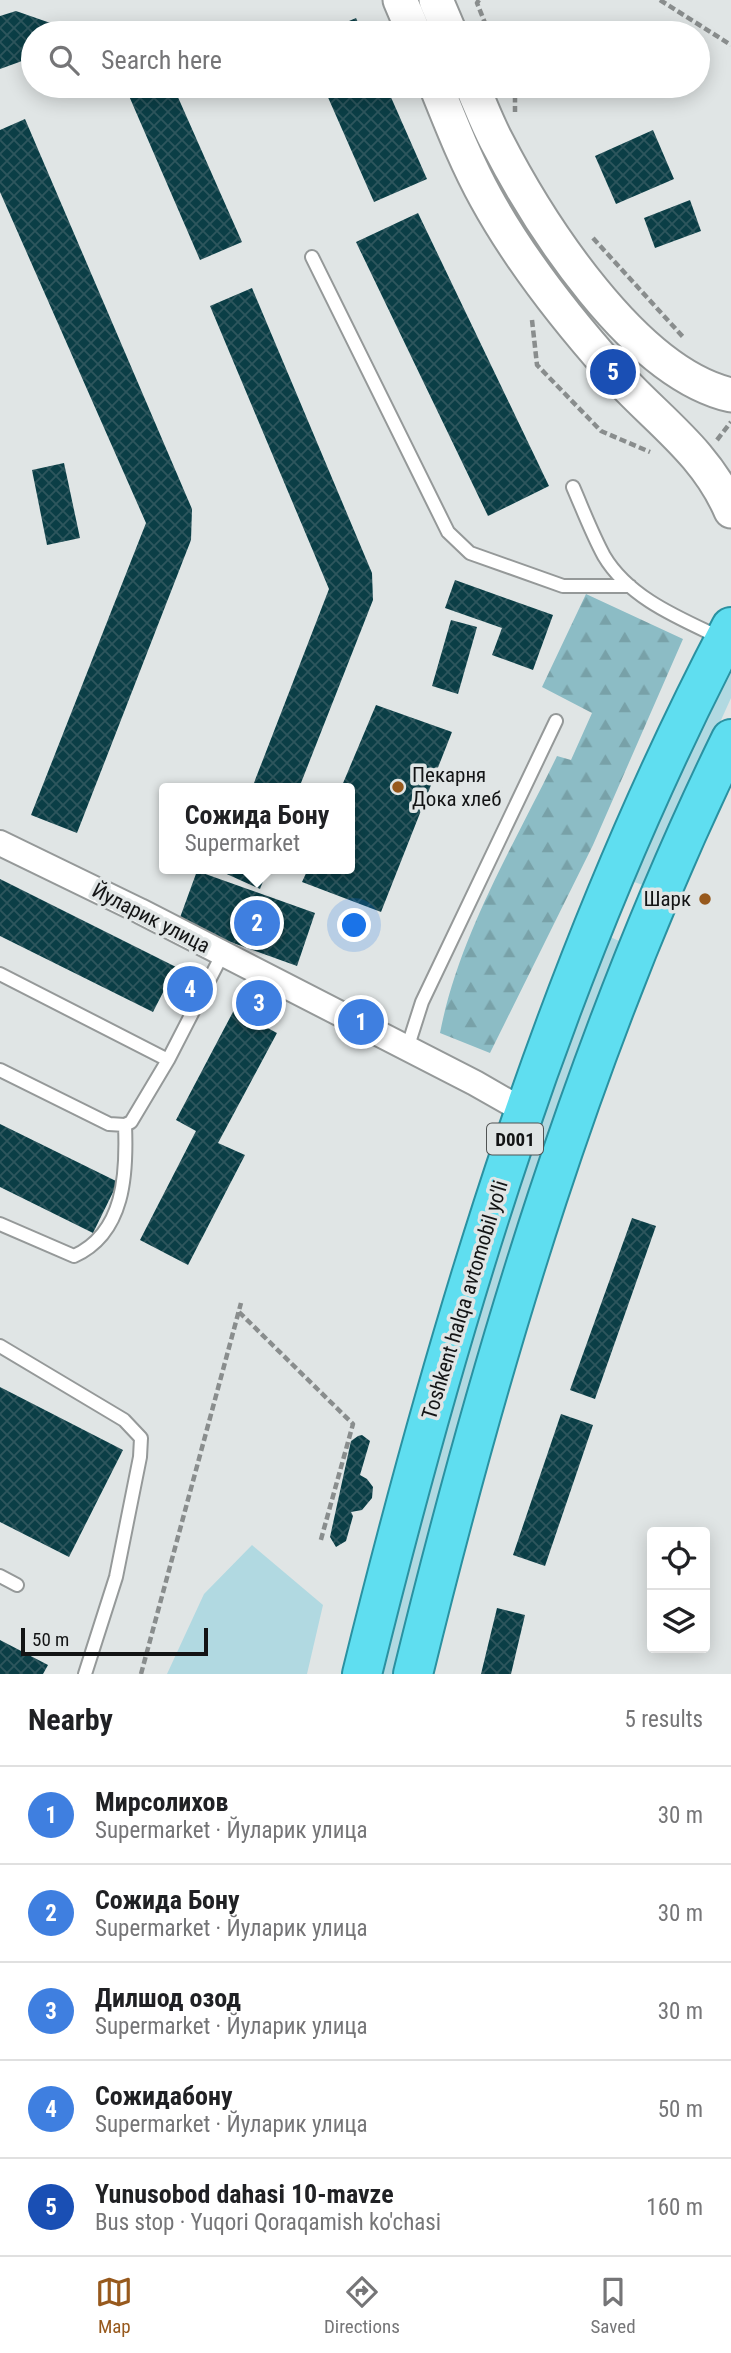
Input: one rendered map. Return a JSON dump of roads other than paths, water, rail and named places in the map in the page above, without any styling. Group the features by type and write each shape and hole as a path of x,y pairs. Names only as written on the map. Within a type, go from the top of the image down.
{"highway":[{"name":"Toshkent halqa avtomobil yo'li","path":"362,1674 448,1349 524,1111 604,899 656,777 728,633"},
{"name":"D001","path":"413,1674 471,1450 531,1247 569,1135 652,918 728,751"},
{"path":"604,899 652,918"}],"main road":[{"path":"400,0 409,21"},
{"path":"436,0 445,21"},
{"path":"441,98 484,195 530,268 614,372 669,425 731,474"},
{"path":"477,98 495,138 539,217 599,295 632,331 670,365 708,388 731,395"},
{"path":"705,453 710,473 731,512"}],"street":[{"name":"Йуларик улица","path":"0,843 140,911 475,1083 524,1111"}],"lane":[{"path":"312,257 448,532 470,553 564,586 630,586"},
{"path":"573,487 605,557 630,586 659,608 728,633"},
{"path":"407,1049 422,1002 556,721"},
{"path":"0,1070 109,1124 125,1125 136,1117 222,955"},
{"path":"0,974 168,1060"},
{"path":"0,1224 74,1256 91,1249 109,1225 120,1198 127,1162 125,1125"},
{"path":"0,1346 124,1420 141,1438 140,1457 116,1577 85,1674"},
{"path":"0,1576 17,1585"}],"place":[{"name":"Yunusobod dahasi 10-mavze","path":"613,372"},
{"name":"Пекарня Дока хлеб","path":"398,787"},
{"name":"Шарк","path":"705,899"},
{"name":"Сожида Бону","path":"257,923"},
{"name":"Сожидабону","path":"190,989"},
{"name":"Дилшод озод","path":"259,1003"},
{"name":"Мирсолихов","path":"361,1022"}]}
